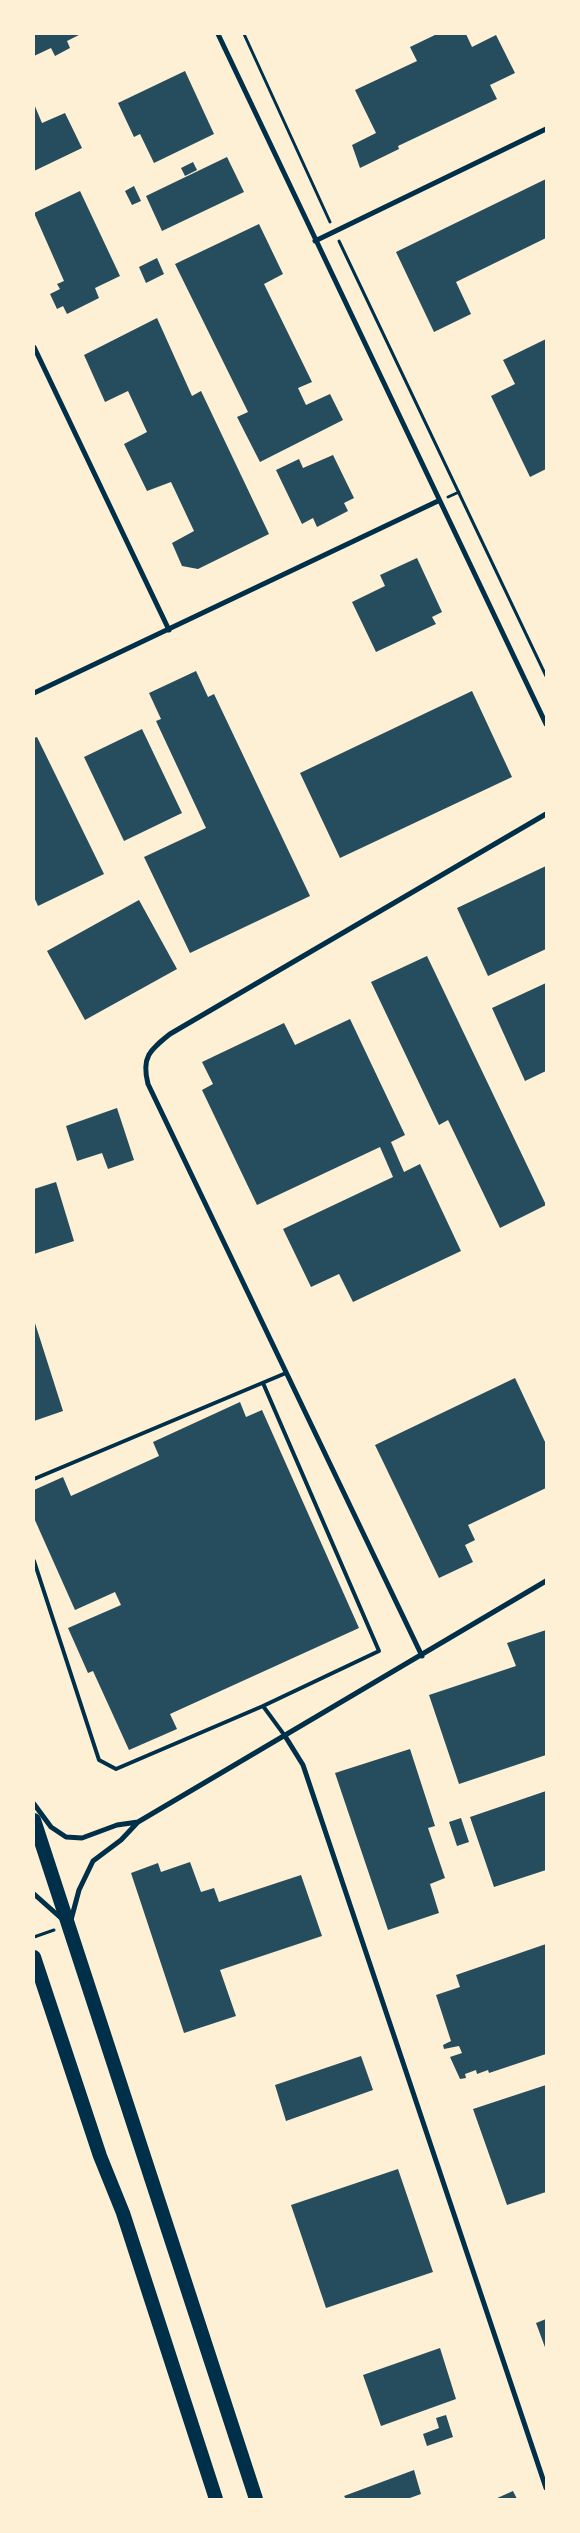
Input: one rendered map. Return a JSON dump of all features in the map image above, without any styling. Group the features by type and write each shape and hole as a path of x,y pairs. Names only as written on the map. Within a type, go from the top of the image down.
{"highway":[{"path":"34,1820 256,2499"},
{"path":"34,1957 100,2156 123,2213 216,2499"}],"street":[{"path":"218,34 438,501 546,724"},
{"path":"315,241 546,129"},
{"path":"34,347 168,630"},
{"path":"34,694 438,501"},
{"path":"422,1656 148,1084 144,1069 146,1058 154,1046 170,1034 546,814"},
{"path":"34,1894 69,1925 79,1890 93,1861 121,1840 138,1822 422,1656 546,1581"},
{"path":"285,1736 303,1764 546,2488"},
{"path":"34,1804 51,1827 66,1837 82,1838 117,1825 138,1822"}],"lane":[{"path":"34,1479 286,1373"},
{"path":"34,1561 99,1760 116,1768 262,1706 378,1651 263,1383"},
{"path":"262,1706 285,1736"}],"path":[{"path":"244,34 334,232 546,676"},
{"path":"34,1937 69,1925"}],"building":[{"path":"34,34 81,34 67,41 70,48 55,56 51,48 34,56"},
{"path":"437,34 466,34 472,47 496,35 515,73 490,85 497,99 398,146 399,149 360,168 352,145 376,133 355,90 417,61 410,47"},
{"path":"185,71 214,134 154,163 140,134 134,137 118,103"},
{"path":"34,104 42,123 65,113 82,148 34,171"},
{"path":"227,157 244,192 162,231 146,196"},
{"path":"193,162 197,170 185,176 181,168"},
{"path":"546,179 546,238 456,282 471,314 434,332 396,252"},
{"path":"134,186 141,201 132,205 125,191"},
{"path":"80,191 120,276 95,288 99,298 67,314 63,306 57,309 50,294 60,289 57,284 64,281 34,213"},
{"path":"259,224 283,274 264,284 312,382 298,388 306,405 330,394 343,420 260,462 237,417 248,412 175,264"},
{"path":"157,258 164,274 146,283 139,267"},
{"path":"157,318 192,396 201,391 269,534 198,569 182,566 172,543 194,531 171,482 147,491 124,444 147,432 128,391 105,402 84,355"},
{"path":"546,339 546,469 530,477 491,396 515,384 503,360"},
{"path":"333,455 354,498 344,503 348,511 317,527 313,518 302,524 276,470 299,459 303,468"},
{"path":"417,558 442,612 432,617 436,624 376,652 352,602 385,586 380,575"},
{"path":"196,671 208,697 214,694 310,896 190,953 144,857 206,828 156,721 161,719 149,693"},
{"path":"472,691 512,777 340,858 300,773"},
{"path":"142,729 182,813 124,841 84,757"},
{"path":"37,737 104,874 38,906 34,897 34,738"},
{"path":"546,866 546,949 488,976 457,908"},
{"path":"139,900 177,969 85,1020 47,951"},
{"path":"427,956 546,1205 500,1228 448,1120 439,1125 371,982"},
{"path":"546,983 546,1071 525,1081 492,1008"},
{"path":"350,1019 405,1135 391,1142 404,1172 420,1164 461,1251 353,1302 339,1274 311,1287 283,1229 393,1177 380,1147 257,1205 202,1090 213,1084 202,1062 284,1023 295,1045"},
{"path":"117,1108 134,1160 108,1169 102,1153 77,1161 66,1126"},
{"path":"56,1182 74,1241 34,1254 34,1189"},
{"path":"34,1320 63,1411 34,1421"},
{"path":"515,1378 546,1444 546,1488 468,1525 475,1540 465,1545 473,1562 439,1578 375,1445"},
{"path":"240,1402 246,1417 262,1410 359,1628 170,1714 177,1729 129,1750 93,1671 88,1673 68,1628 121,1605 115,1592 75,1610 34,1518 34,1490 63,1477 71,1496 159,1456 153,1442"},
{"path":"546,1630 546,1755 459,1784 429,1695 516,1666 507,1643"},
{"path":"410,1749 435,1826 428,1828 445,1878 430,1884 439,1913 388,1930 335,1773"},
{"path":"546,1791 546,1870 494,1887 470,1817"},
{"path":"461,1818 469,1842 457,1846 449,1822"},
{"path":"190,1862 201,1892 214,1888 219,1902 301,1875 322,1936 220,1970 236,2016 184,2033 131,1873 158,1863 161,1872"},
{"path":"546,1944 546,2054 489,2073 488,2070 477,2074 476,2070 465,2074 466,2078 460,2079 450,2057 462,2053 459,2046 444,2049 443,2045 451,2041 436,1995 460,1987 456,1975"},
{"path":"361,2056 373,2090 286,2121 275,2085"},
{"path":"546,2085 546,2192 507,2205 473,2109"},
{"path":"398,2169 433,2272 326,2308 291,2205"},
{"path":"546,2319 546,2350 536,2323"},
{"path":"440,2348 456,2399 381,2426 363,2375"},
{"path":"446,2415 453,2437 427,2446 423,2434 439,2428 436,2418"},
{"path":"414,2470 421,2494 407,2499 346,2499 344,2496"},
{"path":"513,2491 517,2499 495,2499"}]}
